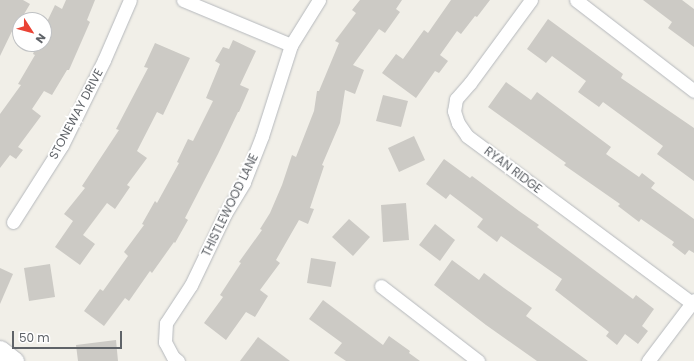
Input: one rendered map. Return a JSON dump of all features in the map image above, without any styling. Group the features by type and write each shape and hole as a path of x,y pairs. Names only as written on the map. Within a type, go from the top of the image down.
{"street":[{"name":"STONEWAY DRIVE","path":"12,222 62,145 104,60 130,0"},
{"path":"183,0 291,45"},
{"name":"THISTLEWOOD LANE","path":"178,361 173,357 165,342 166,323 191,285 225,214 252,166 291,45 319,0"},
{"name":"RYAN RIDGE","path":"531,0 470,83 456,99 454,111 458,123 467,136 693,301"},
{"path":"576,0 694,91"},
{"path":"382,286 478,361"},
{"path":"648,361 693,301"},
{"path":"0,350 14,361"}],"building":[{"path":"0,0 23,0 30,4 25,12 12,12 12,31 0,56"},
{"path":"66,0 95,0 87,20 90,22 69,70 67,70 52,95 44,91 32,109 41,116 18,147 23,150 16,159 10,155 0,168 0,114 21,85 18,84 35,55 33,54 34,52 52,52 52,12 55,5 62,9"},
{"path":"360,0 402,0 396,9 400,12 385,33 379,29 353,65 364,70 355,94 345,90 340,123 322,165 324,166 310,208 314,209 308,224 299,220 276,260 280,263 260,290 268,296 255,317 246,312 226,340 204,323 223,297 220,295 241,263 239,262 262,230 260,229 270,213 282,185 292,155 296,157 314,111 317,91 319,91 339,43 335,41 356,13 352,10"},
{"path":"451,0 490,0 461,34 457,31 440,55 448,61 439,73 435,71 416,98 382,73 396,54 403,59 424,30 428,33"},
{"path":"643,0 682,0 694,9 694,47 668,28 672,22"},
{"path":"548,19 623,74 621,78 694,128 694,181 657,154 663,146 603,102 599,107 578,92 586,81 552,56 546,63 527,49"},
{"path":"233,40 256,51 240,85 249,89 239,112 185,218 188,220 175,243 174,242 152,273 150,271 129,301 125,298 104,326 84,311 100,289 103,291 128,256 124,252 144,225 142,224 155,201 157,203 179,163 177,162 188,139 193,141 213,101 206,98 220,64 215,61 223,47 229,49"},
{"path":"155,43 190,58 163,115 157,112 137,151 147,158 127,185 130,187 115,209 107,203 83,235 95,244 80,265 55,247 73,221 64,214 85,188 82,186 119,130 116,129 148,68 144,67"},
{"path":"506,82 531,100 537,92 611,147 606,154 639,177 642,173 655,183 651,188 694,219 694,253 689,250 685,255 672,245 674,242 641,219 639,222 618,206 620,204 564,165 566,163 488,107"},
{"path":"383,95 408,101 401,127 376,121"},
{"path":"414,136 425,160 399,172 388,148"},
{"path":"444,159 470,178 472,176 539,225 537,227 633,299 636,295 654,309 642,326 648,331 638,344 625,334 617,345 606,336 609,332 555,290 562,279 501,236 497,242 477,227 483,219 450,194 446,199 426,184"},
{"path":"406,203 409,240 383,242 381,205"},
{"path":"349,219 370,237 353,256 332,237"},
{"path":"435,224 455,240 440,261 419,245"},
{"path":"311,258 336,262 331,287 307,283"},
{"path":"452,260 479,280 484,273 532,308 526,316 588,361 537,361 486,325 434,285"},
{"path":"50,264 55,297 29,301 24,268"},
{"path":"0,268 13,274 0,304"},
{"path":"323,300 383,345 389,336 410,351 409,353 420,361 346,361 334,353 342,343 309,319"},
{"path":"258,337 290,361 240,361"},
{"path":"116,340 118,361 78,361 76,345"}]}
